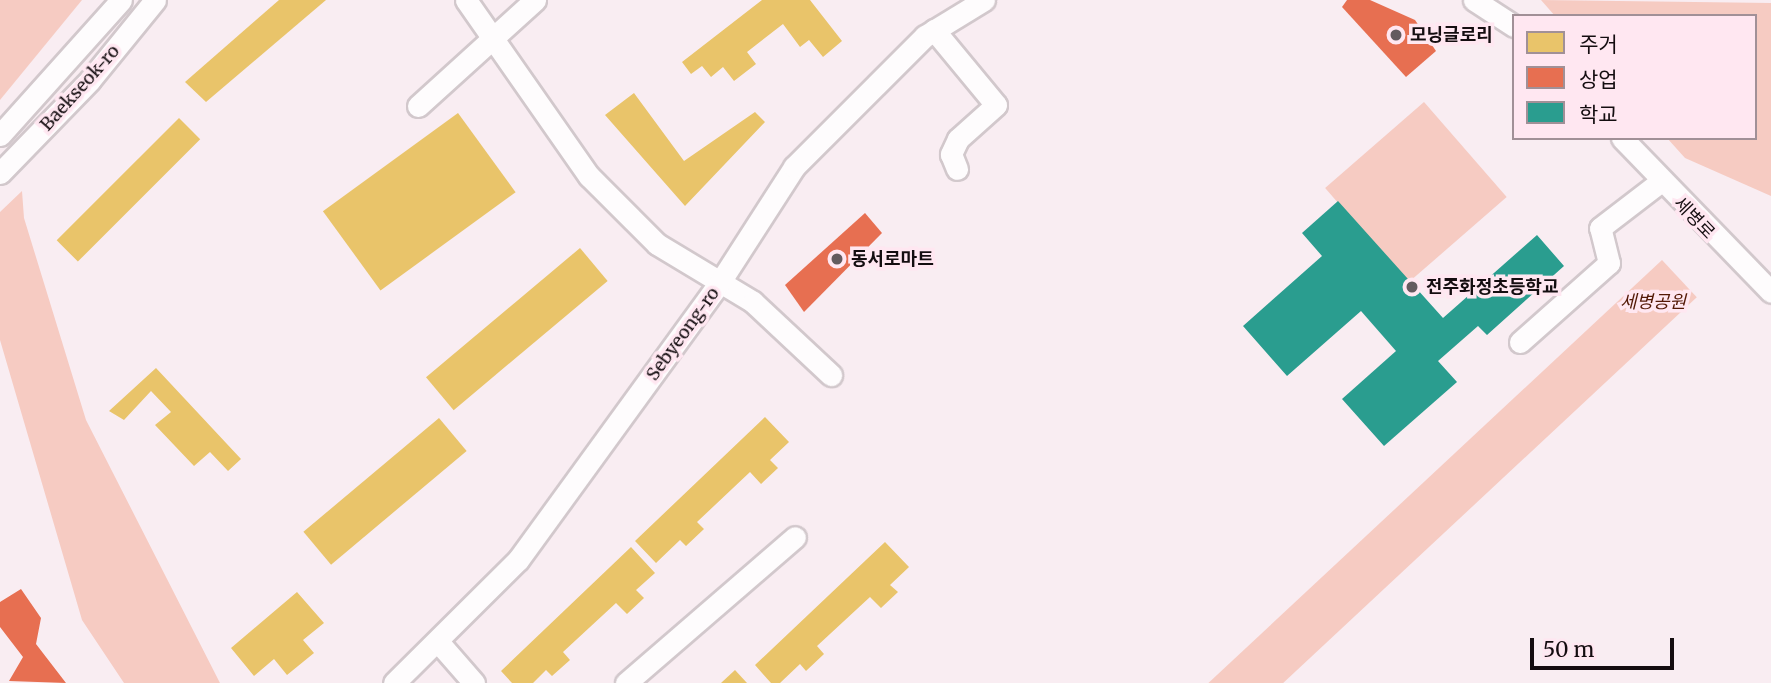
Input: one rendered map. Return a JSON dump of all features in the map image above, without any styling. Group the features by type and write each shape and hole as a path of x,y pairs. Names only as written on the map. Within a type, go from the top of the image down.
{"street":[{"name":"Baekseok-ro","path":"0,135 121,0"},
{"name":"Baekseok-ro","path":"0,173 89,80 155,0"},
{"path":"466,0 589,176 657,244 753,302 831,375"},
{"path":"418,106 492,36 535,0"},
{"name":"Sebyeong-ro","path":"394,683 440,644 518,560 720,282 794,167 934,30 984,0"},
{"path":"1474,0 1512,25"},
{"path":"934,30 996,104 958,139 951,154 957,169"},
{"name":"세병로","path":"1624,140 1660,182 1771,292"},
{"path":"1520,342 1609,263 1600,228 1660,182"},
{"path":"626,683 795,537"},
{"path":"440,644 474,683"}],"green space":[{"path":"0,0 82,0 0,100"},
{"path":"1541,0 1771,3 1771,196 1685,158 1669,140 1757,140 1757,14 1553,14"},
{"path":"1424,102 1507,197 1408,283 1325,188"},
{"path":"22,191 24,218 86,420 220,683 124,683 82,620 0,340 0,212"},
{"name":"세병공원","path":"1662,260 1697,297 1283,683 1208,683"}],"building: 주거":[{"path":"279,0 326,0 206,102 185,82"},
{"path":"762,0 810,0 842,41 823,57 809,40 800,47 783,24 747,52 756,64 734,81 723,67 711,77 702,66 691,74 682,62"},
{"path":"634,93 684,161 755,112 765,122 685,206 605,115"},
{"path":"458,113 516,192 380,290 323,211"},
{"path":"179,118 200,139 78,262 57,240"},
{"path":"580,248 608,281 454,410 426,377"},
{"path":"156,368 241,459 228,471 210,452 194,466 155,425 171,412 151,391 124,420 109,411"},
{"path":"765,417 789,442 770,460 778,468 761,484 750,472 697,522 704,529 686,546 680,540 656,563 635,541"},
{"path":"439,418 467,451 331,565 303,532"},
{"path":"885,542 909,567 890,585 898,592 881,608 870,597 817,646 824,654 806,671 800,664 780,683 771,683 755,665"},
{"path":"631,547 655,573 636,590 644,598 627,614 616,603 563,652 570,660 552,676 546,670 533,683 512,683 501,671"},
{"path":"297,592 324,623 303,640 314,653 287,675 274,659 254,676 231,648"},
{"path":"735,670 747,683 721,683"}],"building: 상업":[{"name":"모닝글로리","path":"1347,0 1370,0 1415,20 1436,51 1406,77 1342,7"},
{"path":"865,213 882,233 804,312 785,285"},
{"path":"21,589 41,618 36,644 66,683 9,681 23,657 0,627 0,602"}],"building: 학교":[{"path":"1338,201 1443,318 1537,235 1564,266 1487,335 1478,326 1438,361 1457,382 1384,446 1342,399 1396,351 1361,311 1287,376 1243,326 1322,256 1302,233"}],"place":[{"name":"모닝글로리","path":"1396,35"},
{"name":"동서로마트","path":"837,259"},
{"name":"전주화정초등학교","path":"1412,287"}]}
